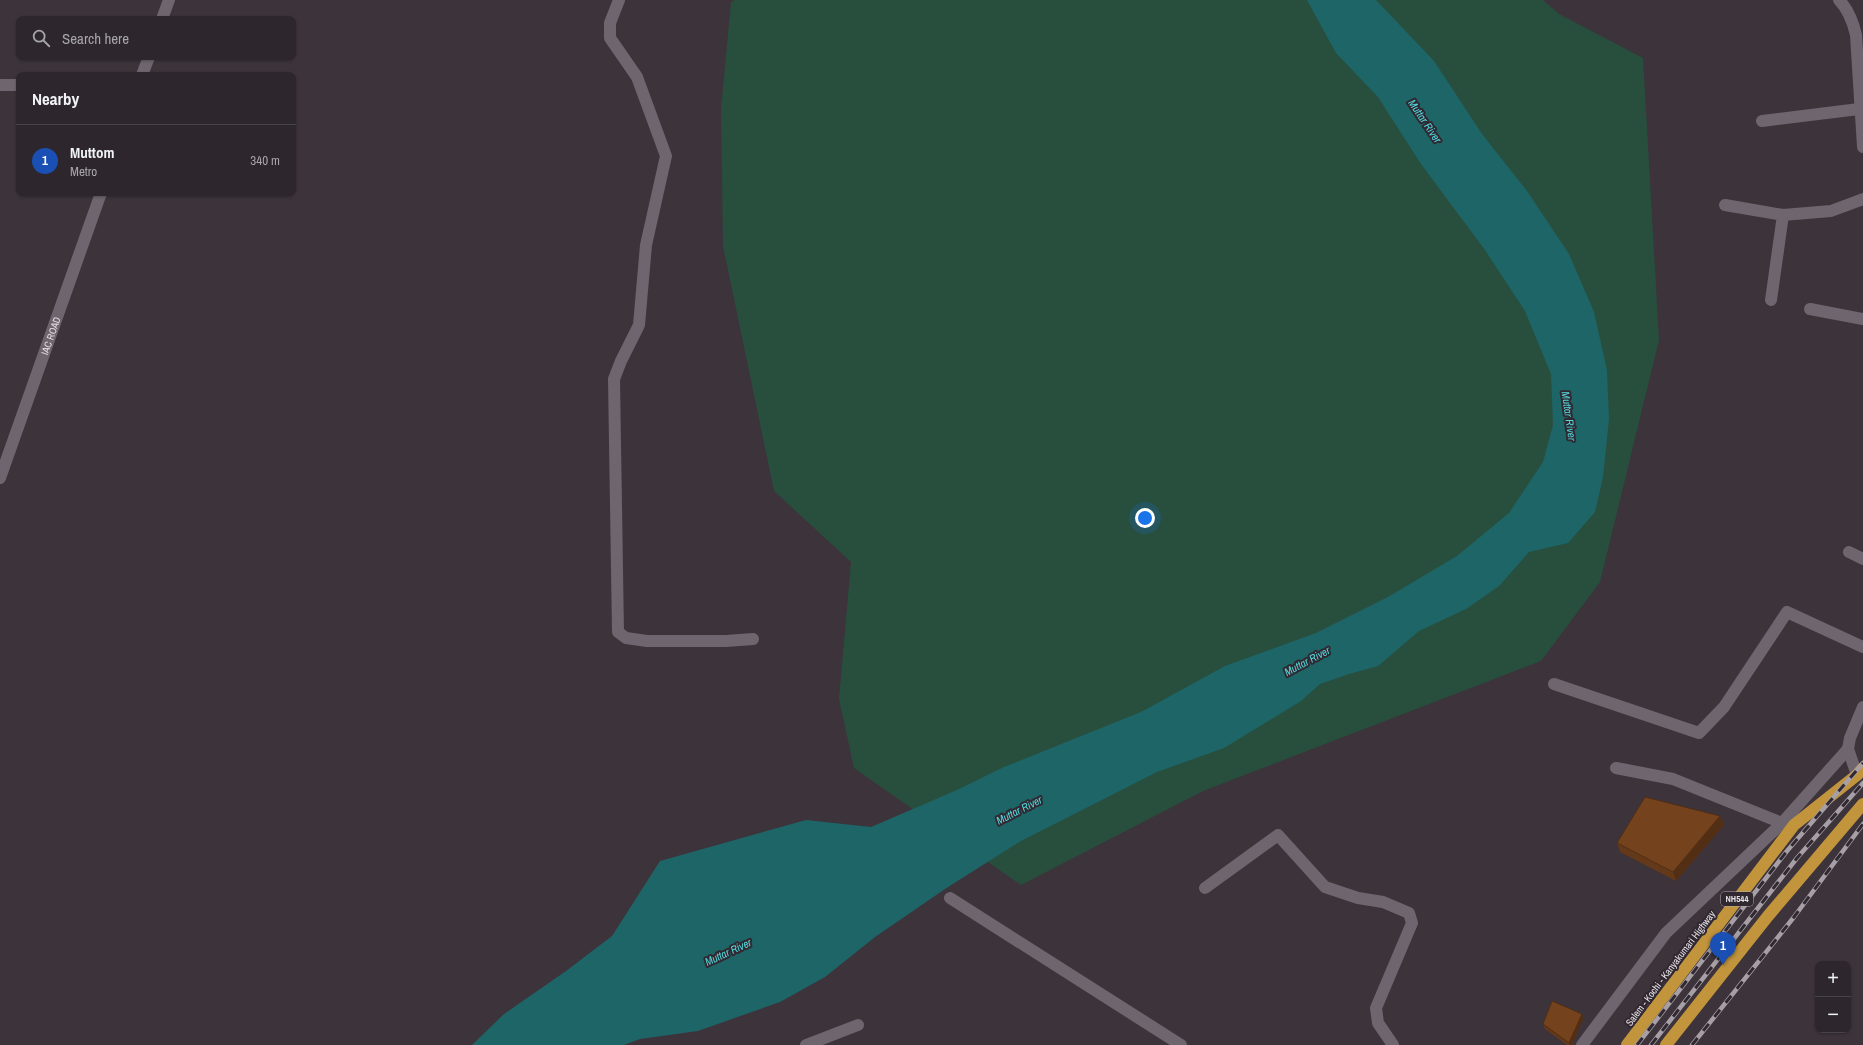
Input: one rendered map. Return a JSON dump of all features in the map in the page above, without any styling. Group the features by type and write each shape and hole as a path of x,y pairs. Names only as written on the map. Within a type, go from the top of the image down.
{"highway":[{"name":"Salem - Kochi - Kanyakumari Highway","path":"1627,1045 1794,824 1860,772"},
{"path":"1666,1045 1768,916 1863,804"}],"street":[{"path":"163,16 169,0"},
{"path":"620,0 610,23 610,38 637,77 666,156 646,245 639,325 621,361 614,379 618,632 626,638 647,641 726,641 753,639"},
{"path":"1839,0 1845,6 1853,22 1856,35 1859,108 1863,147"},
{"path":"143,72 148,60"},
{"path":"0,85 16,85"},
{"path":"1762,121 1859,108"},
{"name":"IAC ROAD","path":"0,478 99,196"},
{"path":"1725,205 1783,215 1832,211 1863,199"},
{"path":"1771,300 1783,215"},
{"path":"1810,309 1863,319"},
{"path":"1849,552 1863,559"},
{"path":"1554,684 1699,733 1724,707 1787,612 1863,647"},
{"path":"1582,1045 1666,933 1782,823 1848,749 1850,738 1863,708"},
{"path":"1848,749 1860,772"},
{"path":"1616,768 1673,780 1782,823"},
{"path":"1205,888 1278,835 1325,888 1358,898 1383,902 1409,913 1412,923 1376,1008 1378,1023 1394,1045"},
{"path":"950,898 1181,1045"},
{"path":"806,1045 858,1025"}],"green space":[{"path":"735,0 1543,0 1559,14 1643,58 1659,340 1600,582 1541,661 1203,791 1021,885 854,768 839,699 851,562 774,491 723,246 721,109 731,2"}],"water":[{"name":"Muttar River","path":"1307,0 1376,0 1434,61 1482,134 1527,191 1569,254 1594,312 1607,370 1609,419 1603,477 1595,512 1568,543 1529,552 1499,586 1466,609 1419,631 1378,666 1320,684 1301,701 1224,748 1157,772 1019,842 948,887 875,937 825,977 780,1002 698,1031 640,1039 624,1045 472,1045 504,1014 566,971 612,936 660,861 806,820 871,827 957,790 1004,767 1141,712 1225,666 1316,633 1388,597 1457,556 1509,513 1543,462 1553,425 1551,374 1525,311 1485,250 1421,164 1378,97 1336,53"}],"building":[{"path":"1645,797 1720,816 1673,872 1617,843"},
{"path":"1552,1001 1582,1014 1569,1043 1543,1024"}],"railway":[{"path":"1637,1045 1787,851 1863,763"},
{"path":"1651,1045 1797,858 1863,783"},
{"path":"1692,1045 1794,917 1863,824"}],"place":[{"name":"Muttom","path":"1723,965"}]}
